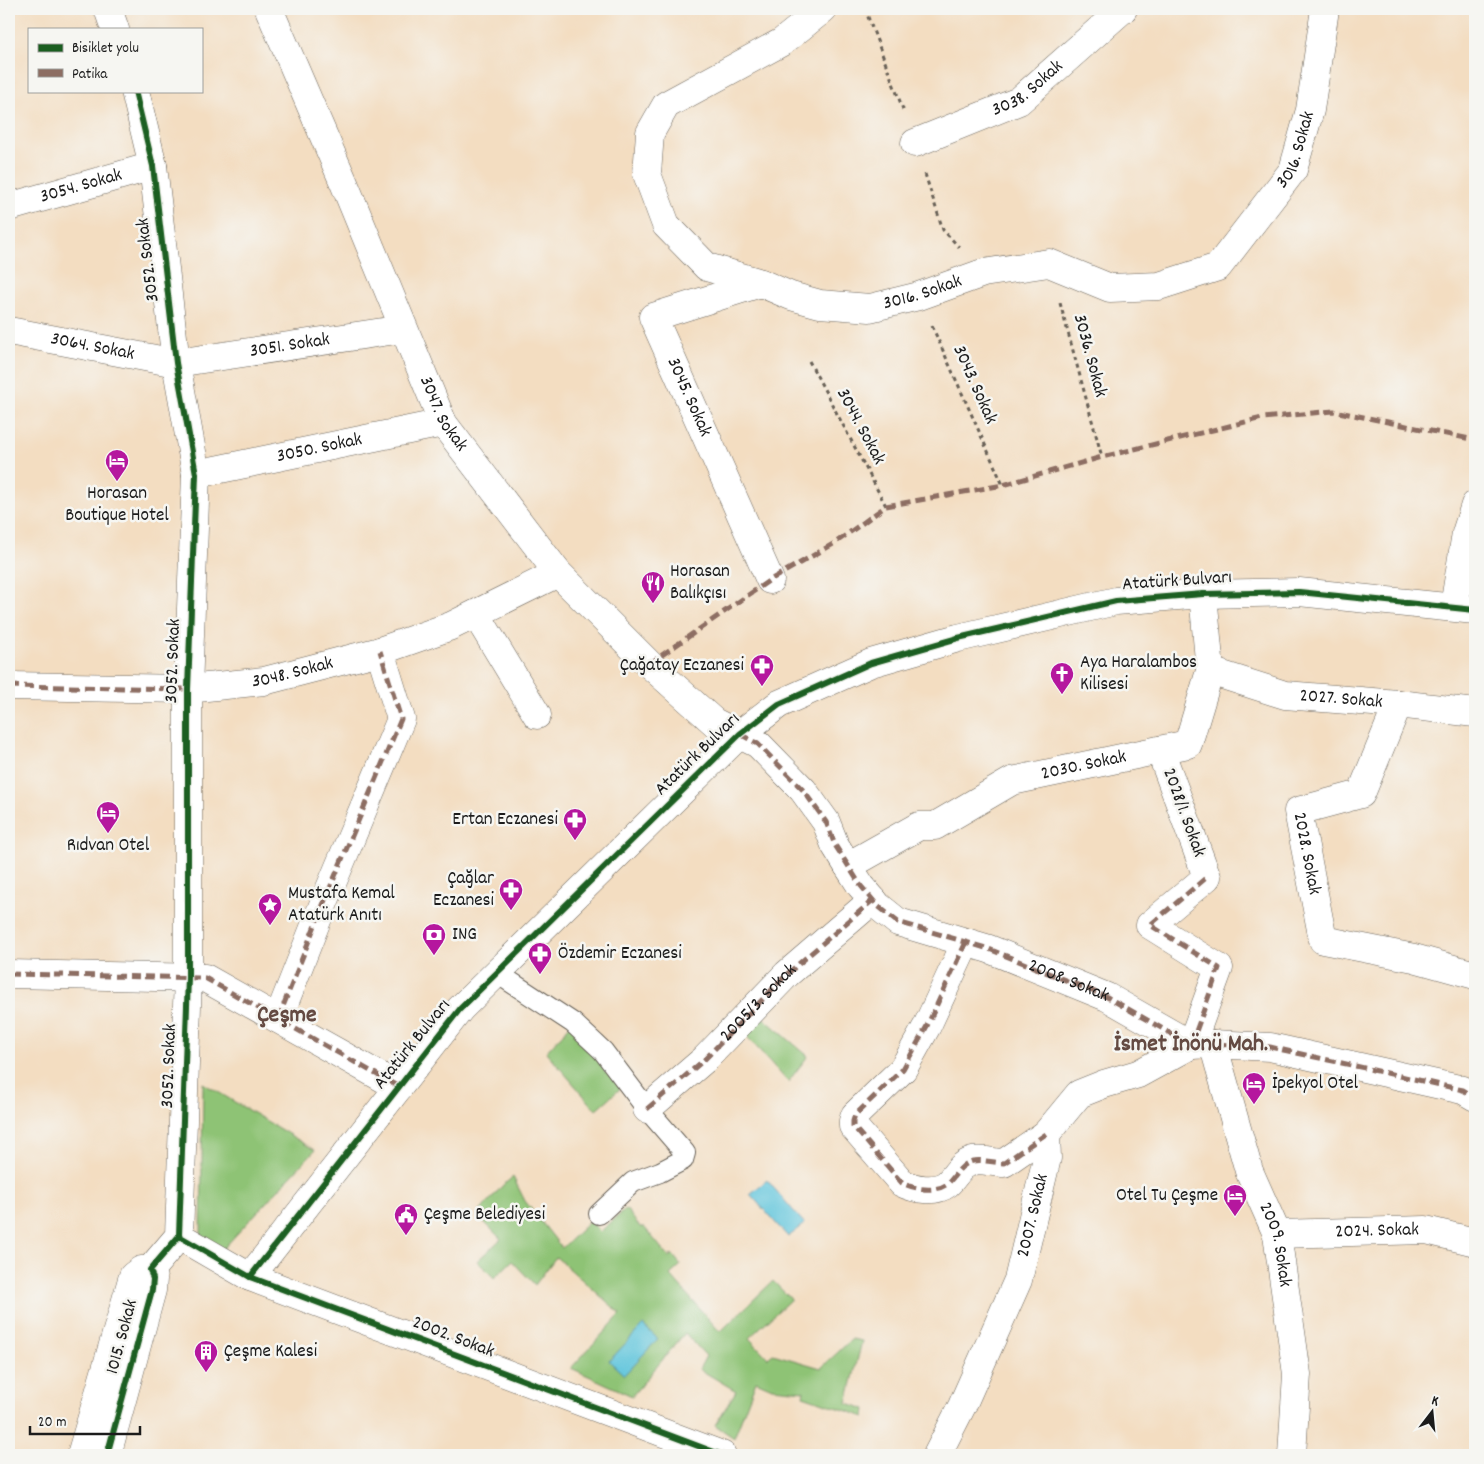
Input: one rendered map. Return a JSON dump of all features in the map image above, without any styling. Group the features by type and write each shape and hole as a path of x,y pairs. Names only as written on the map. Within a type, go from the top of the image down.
{"street":[{"path":"108,9 116,28"},
{"name":"3047. Sokak","path":"270,9 443,423 558,573 649,664 714,722 740,734"},
{"name":"3016. Sokak","path":"823,9 782,42 666,105 650,133 647,174 666,225 708,267 761,283 791,296 820,304 870,308 919,296 983,273 1049,263 1110,288 1159,286 1218,267 1293,170 1310,110 1325,9"},
{"name":"3038. Sokak","path":"915,143 1019,101 1123,9"},
{"name":"3052. Sokak","path":"135,92 153,166 176,363 196,474 188,689 188,977 179,1236"},
{"name":"3054. Sokak","path":"9,207 153,166"},
{"name":"3045. Sokak","path":"761,283 653,317 770,580"},
{"name":"3051. Sokak","path":"176,363 404,329"},
{"name":"3064. Sokak","path":"9,331 176,363"},
{"name":"3050. Sokak","path":"196,474 443,423"},
{"path":"1465,609 1470,532 1475,505"},
{"name":"3048. Sokak","path":"9,686 188,689 264,681 380,651 451,626 558,573"},
{"name":"Atatürk Bulvarı","path":"250,1277 460,1009 740,734 779,704 871,663 958,638 1116,601 1203,594 1298,592 1465,609"},
{"name":"2030. Sokak","path":"848,866 919,826 935,826 1012,781 1188,744 1210,671 1203,594"},
{"path":"476,614 538,715"},
{"path":"278,1019 325,900 401,719 380,651"},
{"name":"2027. Sokak","path":"1210,671 1285,695 1398,704 1475,713"},
{"name":"2028. Sokak","path":"1398,704 1361,794 1298,811 1323,940 1414,958 1475,975"},
{"name":"2008. Sokak","path":"740,734 758,744 804,790 826,822 835,845 861,886 878,906 898,922 988,949 1107,997 1202,1045 1270,1047 1463,1090 1475,1097"},
{"name":"2028/1. Sokak","path":"1160,750 1207,877 1150,925 1219,968 1202,1045"},
{"name":"2005/3. Sokak","path":"647,1109 705,1059 787,974 873,900"},
{"path":"966,942 927,1026 903,1069 855,1115 853,1121 853,1126 902,1183 912,1188 928,1190 946,1185 961,1166 975,1160 1004,1164 1046,1134 1079,1094 1138,1074 1202,1045"},
{"path":"9,974 205,978 399,1087"},
{"name":"2009. Sokak","path":"1202,1045 1249,1171 1277,1234 1297,1374 1292,1455"},
{"name":"2007. Sokak","path":"937,1455 962,1406 1018,1280 1047,1158 1046,1134"},
{"name":"2024. Sokak","path":"1277,1234 1426,1230 1475,1242"},
{"name":"1015. Sokak","path":"82,1455 133,1276 142,1270 150,1270 179,1236"},
{"name":"2002. Sokak","path":"179,1236 250,1277 722,1455"},
{"name":"1015. Sokak","path":"107,1455 152,1290 153,1279 150,1270"}],"lane":[{"path":"497,973 579,1029 603,1051 647,1109 684,1151 684,1158 660,1172 633,1182 599,1214"}],"path":[{"path":"865,9 915,143 943,230"}],"green space":[{"path":"761,1016 808,1056 788,1082 743,1032"},
{"path":"571,1024 621,1088 596,1110 546,1052"},
{"path":"203,1083 315,1150 222,1250 201,1237"},
{"path":"513,1177 525,1201 562,1248 590,1221 600,1232 626,1209 640,1227 644,1227 669,1257 672,1254 681,1265 670,1275 720,1332 773,1281 791,1299 749,1338 768,1358 773,1354 821,1368 852,1339 862,1341 847,1403 866,1409 865,1417 803,1396 804,1391 772,1388 756,1381 734,1438 715,1425 736,1391 699,1369 706,1356 685,1333 632,1396 571,1368 621,1314 556,1257 535,1285 512,1261 494,1278 477,1261 501,1239 477,1215 503,1185"}],"water":[{"path":"767,1180 805,1224 788,1237 750,1194"},
{"path":"643,1325 658,1339 624,1375 609,1361"}],"marked path":[{"path":"649,664 770,580 835,543 886,506 1003,485 1102,457 1262,418 1334,411 1475,440"},
{"path":"278,1019 325,900 401,719 380,651"},
{"path":"9,686 188,689"},
{"path":"740,734 758,744 803,790 826,822 835,845 861,886 878,906 898,922 989,949 1107,997 1191,1045 1213,1044 1270,1047 1463,1090 1475,1097"},
{"path":"1191,1045 1219,968 1150,925 1207,877"},
{"path":"647,1109 705,1059 787,974 873,900"},
{"path":"966,942 927,1026 903,1069 855,1115 853,1126 902,1183 925,1189 942,1187 961,1168 973,1161 1004,1163 1046,1134"},
{"path":"9,974 205,978 399,1087"}],"cycle path":[{"path":"135,92 153,166 176,363 196,474 188,689 188,977 179,1236"},
{"path":"250,1277 460,1009 740,734 779,704 871,663 958,638 1116,601 1203,594 1299,592 1475,610"},
{"path":"179,1236 250,1277 722,1455"},
{"path":"107,1455 152,1290 153,1279 150,1270 179,1236"}],"place":[{"name":"Horasan Boutique Hotel","path":"117,482"},
{"name":"Horasan Balıkçısı","path":"653,604"},
{"name":"Çağatay Eczanesi","path":"762,687"},
{"name":"Aya Haralambos Kilisesi","path":"1062,695"},
{"name":"Rıdvan Otel","path":"108,834"},
{"name":"Ertan Eczanesi","path":"575,841"},
{"name":"Çağlar Eczanesi","path":"511,911"},
{"name":"Mustafa Kemal Atatürk Anıtı","path":"270,926"},
{"name":"ING","path":"434,956"},
{"name":"Özdemir Eczanesi","path":"540,975"},
{"name":"İpekyol Otel","path":"1254,1105"},
{"name":"Otel Tu Çeşme","path":"1235,1217"},
{"name":"Çeşme Belediyesi","path":"406,1236"},
{"name":"Çeşme Kalesi","path":"206,1373"}],"district":[{"name":"Çeşme","path":"287,1016"},
{"name":"İsmet İnönü Mah.","path":"1191,1045"}]}
